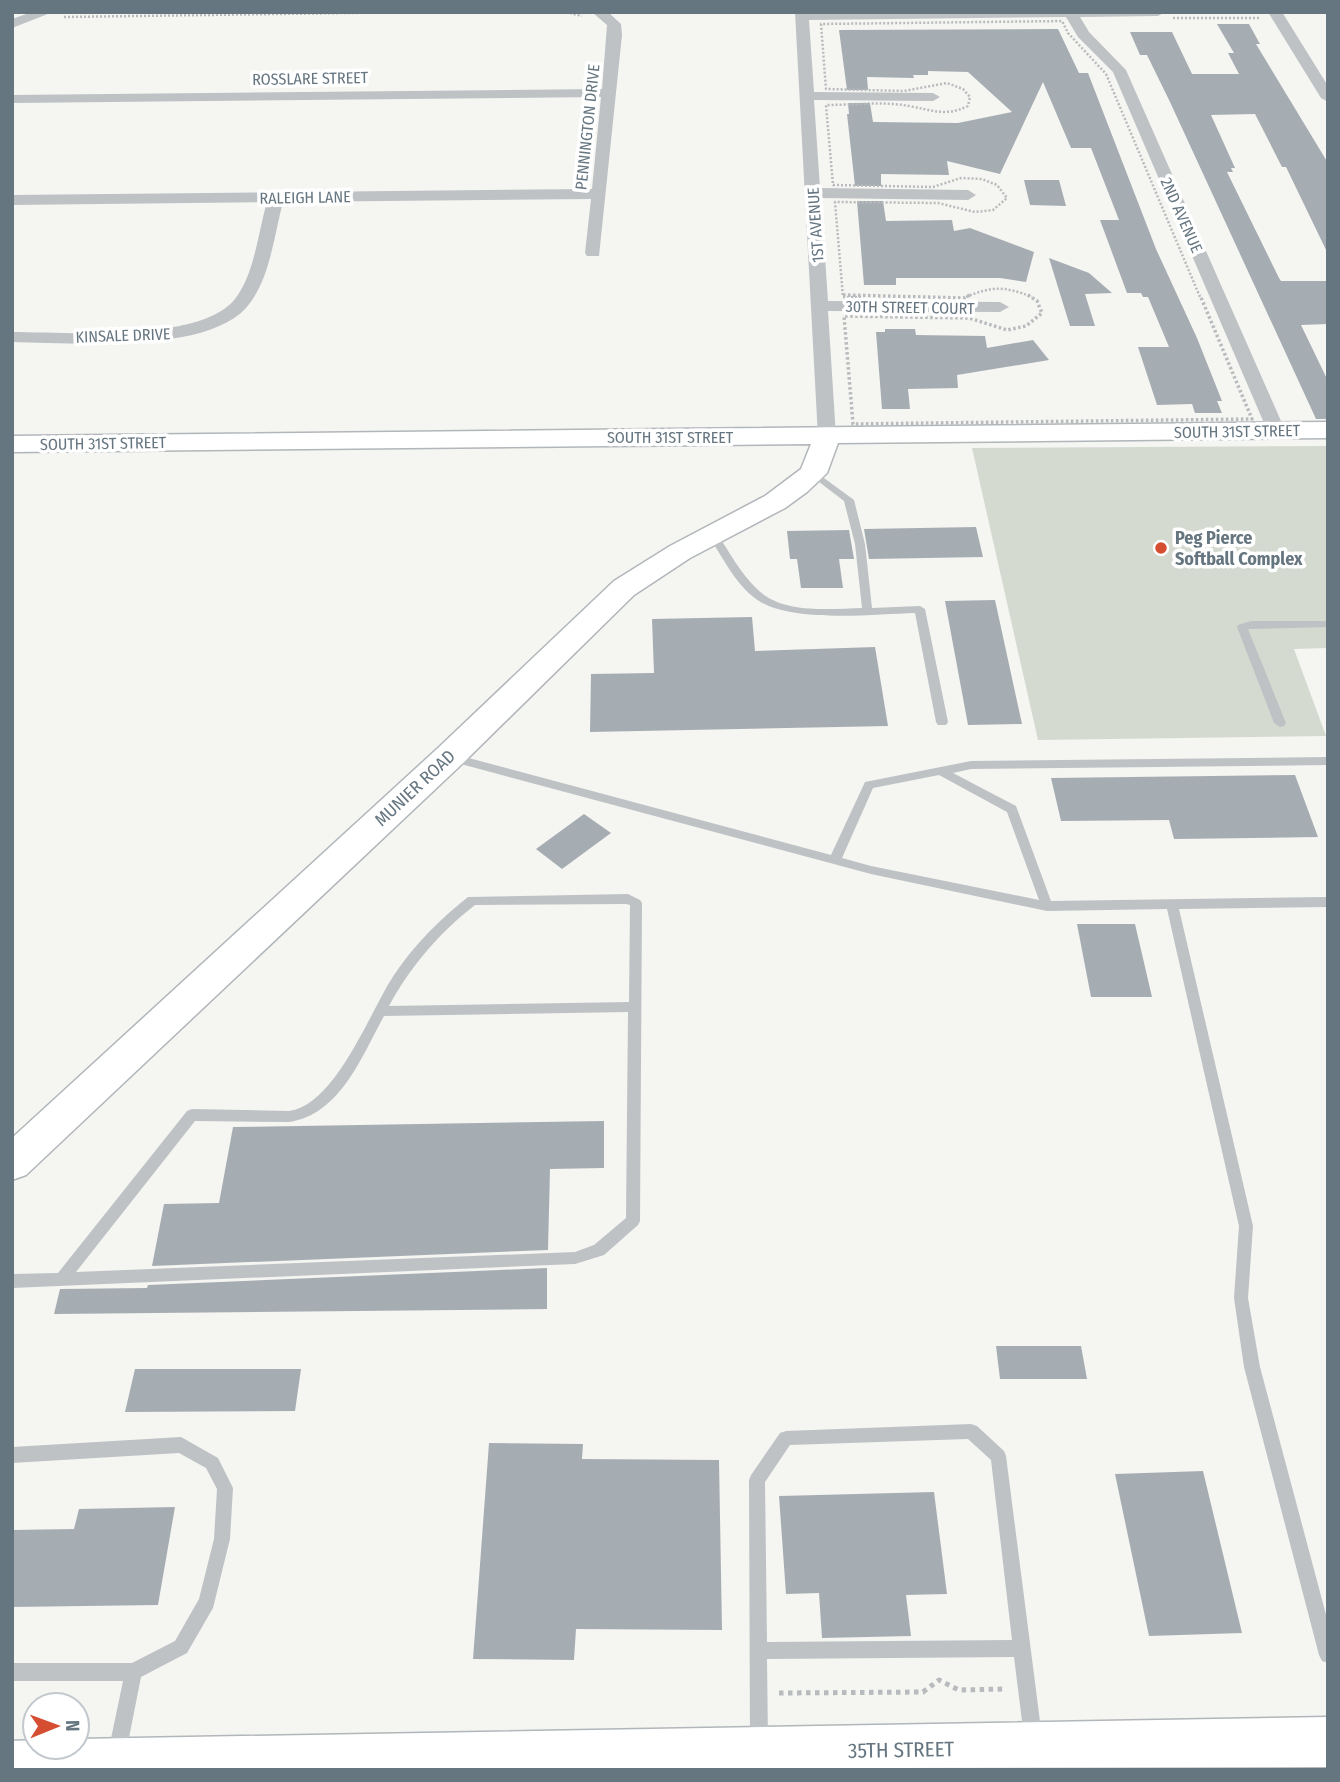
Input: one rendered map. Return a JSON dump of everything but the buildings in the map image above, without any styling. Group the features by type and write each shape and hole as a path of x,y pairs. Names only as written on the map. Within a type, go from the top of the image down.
{"street":[{"name":"PENNINGTON DRIVE","path":"593,253 614,24 598,12"},
{"name":"2ND AVENUE","path":"1070,13 1083,34 1119,70 1276,430"},
{"path":"802,14 1163,15"},
{"name":"1ST AVENUE","path":"802,14 827,438"},
{"path":"12,24 51,15"},
{"path":"1269,15 1328,97"},
{"name":"ROSSLARE STREET","path":"12,99 609,93"},
{"path":"806,96 933,97"},
{"path":"813,193 968,195"},
{"name":"RALEIGH LANE","path":"12,200 597,194"},
{"name":"KINSALE DRIVE","path":"12,337 154,335 185,332 214,322 239,306 249,289 276,197"},
{"name":"30TH STREET COURT","path":"820,306 1000,307"},
{"name":"SOUTH 31ST STREET","path":"12,444 827,438 1328,430"},
{"path":"813,473 827,438"},
{"name":"MUNIER ROAD","path":"12,1163 450,756 624,587 712,534 775,502 813,473"},
{"name":"35TH STREET","path":"12,1766 664,1762 760,1753 911,1760 1034,1748 1328,1742"}],"lane":[{"path":"813,473 849,500 860,544 867,610"},
{"path":"712,534 758,596 770,604 807,610 919,610 942,722"},
{"path":"1280,723 1242,627 1251,624 1328,624"},
{"path":"450,756 835,860 1047,906 1328,902"},
{"path":"835,860 869,785 939,770 971,765 1328,761"},
{"path":"939,770 1012,810 1047,906"},
{"path":"12,1281 62,1279 575,1258 599,1250 633,1221 636,903 628,900 472,900 454,913 399,978 319,1106 300,1115 192,1115 62,1279"},
{"path":"1171,904 1246,1226 1241,1298 1252,1367 1323,1620 1328,1655"},
{"path":"379,1011 635,1007"},
{"path":"760,1753 757,1480 786,1438 971,1431 998,1456 1034,1748"},
{"path":"12,1455 181,1445 212,1463 225,1488 222,1539 207,1602 181,1647 132,1672 12,1672"},
{"path":"758,1651 1022,1648"},
{"path":"131,1767 132,1672"}],"path":[{"path":"51,15 420,12"},
{"path":"1163,15 1269,15"},
{"path":"1062,21 1068,33 1106,74 1252,419 853,424 844,316 969,318 987,327 1009,330 1031,325 1042,313 1037,301 1022,292 1001,288 987,288 964,298 843,297 835,202 938,203 975,212 993,210 1007,198 997,185 982,179 961,178 933,187 833,185 826,105 910,106 922,111 944,114 968,106 970,97 957,86 934,83 905,91 826,89 821,24 1062,21"},
{"path":"759,1694 923,1692 939,1680 958,1690 1027,1689"}],"shaded area":[{"name":"Peg Pierce Softball Complex","path":"1328,446 1328,648 1294,649 1326,736 1038,740 972,448"}],"place":[{"name":"Peg Pierce Softball Complex","path":"1161,548"}]}
